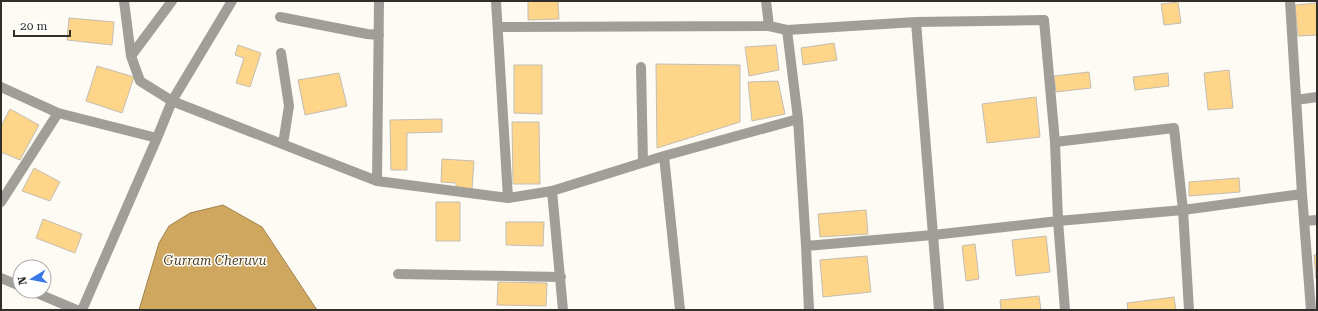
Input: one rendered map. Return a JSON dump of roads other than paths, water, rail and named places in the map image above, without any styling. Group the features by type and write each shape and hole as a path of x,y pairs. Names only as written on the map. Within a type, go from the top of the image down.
{"street":[{"path":"124,1 132,56 140,81 172,101 377,181 508,198 552,191 643,162 798,119"},
{"path":"132,56 172,1"},
{"path":"82,310 172,101 232,1"},
{"path":"377,181 379,1"},
{"path":"496,1 499,27 508,198"},
{"path":"766,1 769,26"},
{"path":"1290,1 1302,194 1312,310"},
{"path":"280,17 379,35"},
{"path":"499,27 769,26 787,30 916,22 1044,20 1055,142 1058,221 1065,310"},
{"path":"916,22 939,310"},
{"path":"787,30 798,119 809,310"},
{"path":"281,53 289,106 283,144"},
{"path":"641,67 643,162"},
{"path":"1,87 58,113 157,138"},
{"path":"1296,100 1317,97"},
{"path":"1,202 58,113"},
{"path":"1055,142 1174,128 1183,210 1189,310"},
{"path":"664,156 680,310"},
{"path":"552,191 563,310"},
{"path":"806,246 1183,210 1302,194"},
{"path":"1304,220 1317,220"},
{"path":"398,274 561,277"},
{"path":"1,278 12,283"},
{"path":"51,299 77,310"}],"water":[{"name":"Gurram Cheruvu","path":"223,205 262,227 317,310 139,310 159,243 169,226 190,213"}]}
